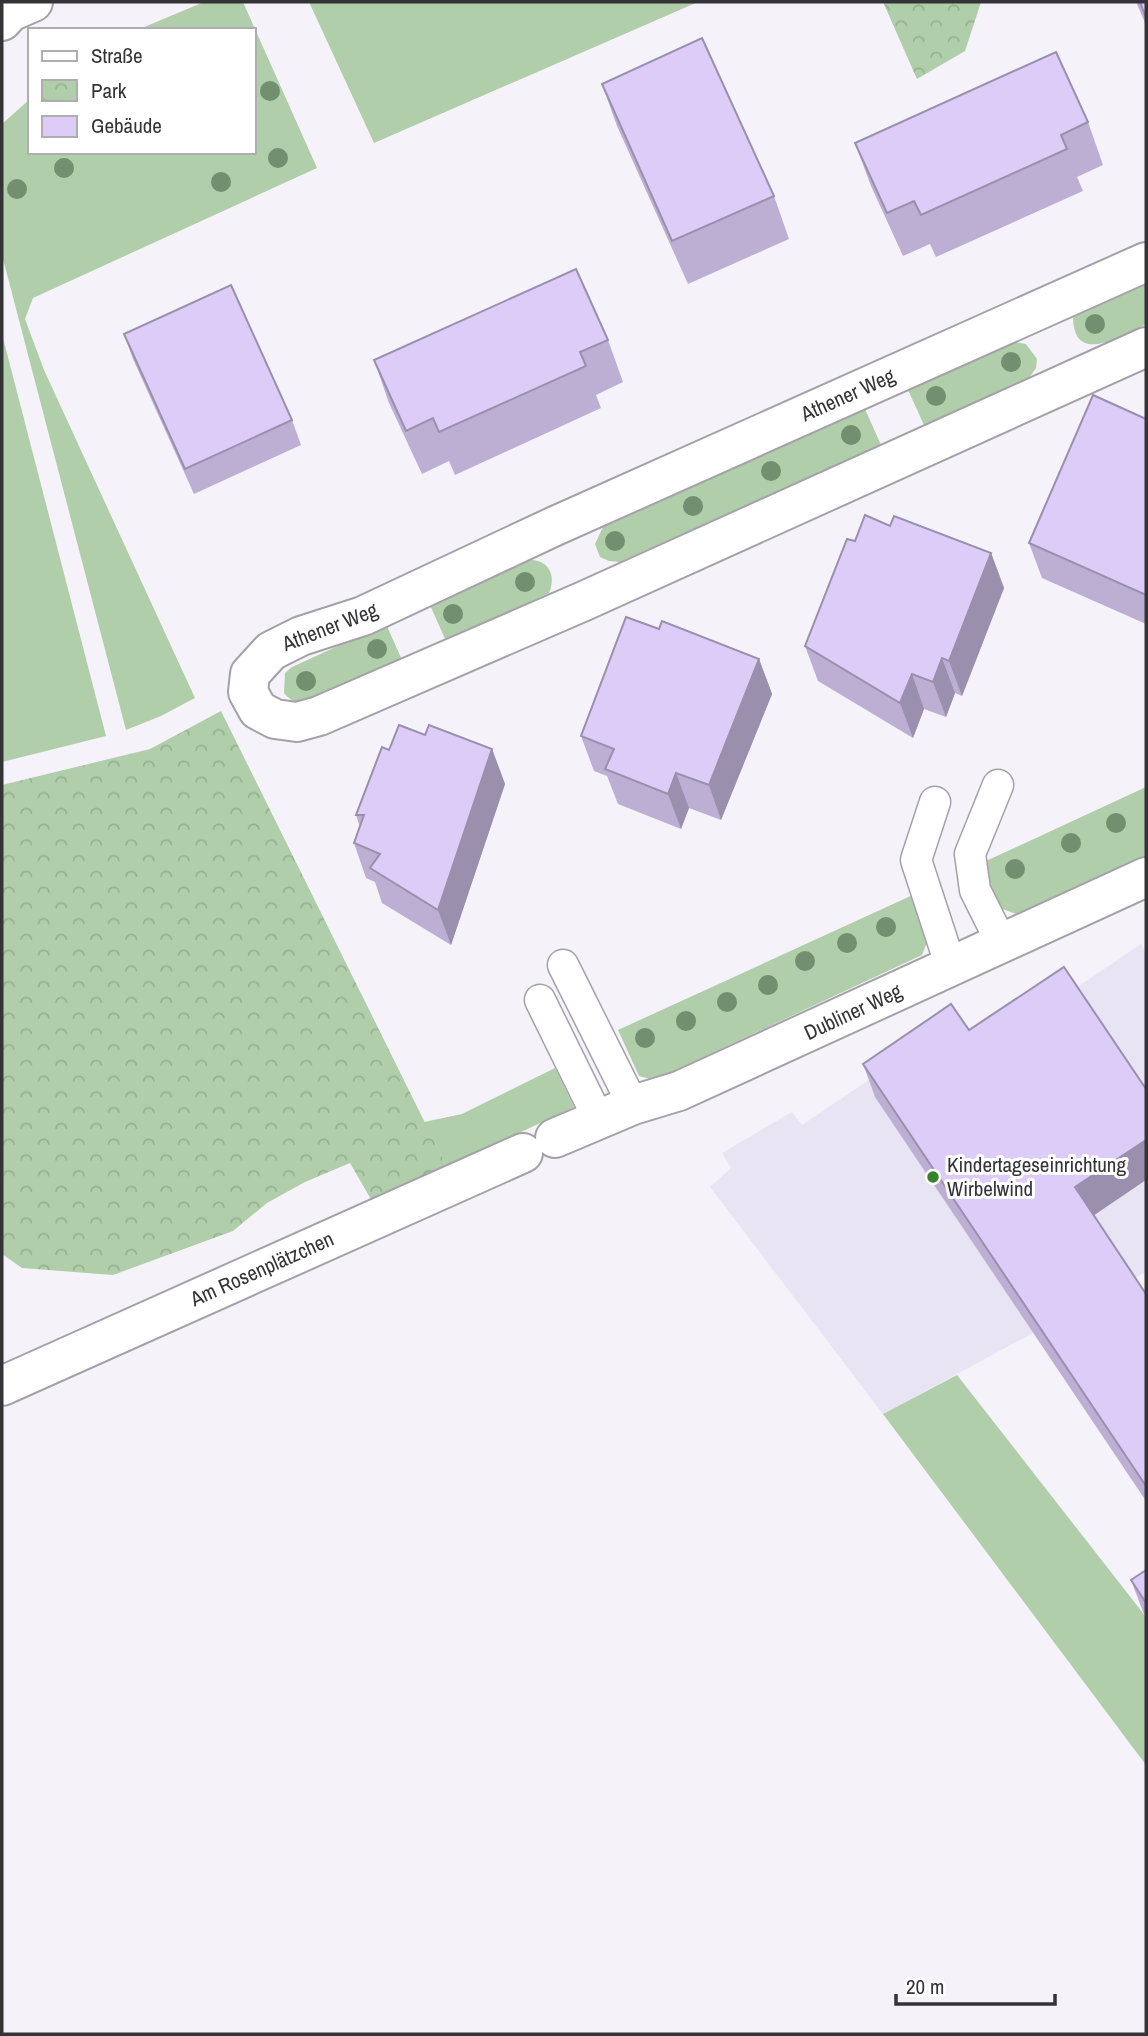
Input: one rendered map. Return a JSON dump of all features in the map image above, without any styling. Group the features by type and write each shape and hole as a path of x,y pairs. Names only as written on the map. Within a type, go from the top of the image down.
{"street":[{"name":"Athener Weg","path":"1146,261 555,526 363,616 301,636 271,651 250,674 248,692 258,710 275,719 297,722 319,716 597,595 1146,347"},
{"name":"Dubliner Weg","path":"539,1146 633,1105 679,1091 1146,877"},
{"name":"Am Rosenplätzchen","path":"2,1386 539,1146"}],"lane":[{"path":"998,785 970,855 975,890 1002,943"},
{"path":"935,802 916,860 951,967"},
{"path":"563,965 633,1105"},
{"path":"540,1000 598,1120"}],"shaded area":[{"name":"Kindertageseinrichtung Wirbelwind","path":"1141,944 1146,953 1146,1272 883,1414 710,1187 731,1168 722,1153 792,1112 802,1125 881,1072 1073,990"}],"green space":[{"path":"204,2 243,2 255,28 142,28"},
{"path":"309,2 698,2 374,143"},
{"path":"883,2 981,2 965,51 917,79"},
{"path":"256,31 317,168 33,298 25,319 44,370 195,698 126,730 2,255 2,124 28,101 28,154 256,154"},
{"path":"1146,279 1146,324 1100,344 1081,340 1075,331 1073,316 1081,308"},
{"path":"2,334 106,736 2,762"},
{"path":"1014,342 1026,344 1037,359 1036,368 1029,378 924,425 908,390"},
{"path":"865,409 881,445 620,562 600,557 595,544 603,527"},
{"path":"530,560 542,563 550,570 552,581 549,593 446,641 430,605"},
{"path":"386,624 402,660 309,703 295,702 284,693 285,673 292,667"},
{"path":"221,711 447,1167 372,1201 350,1163 305,1182 267,1203 233,1231 113,1275 22,1268 2,1254 2,785 150,749"},
{"path":"1146,787 1146,855 1016,914 1000,908 985,875 986,861"},
{"path":"915,894 929,937 922,955 654,1080 639,1076 618,1030"},
{"path":"555,1068 574,1107 447,1167 424,1122 462,1114"},
{"path":"957,1375 1146,1617 1146,1765 883,1414"}],"building":[{"path":"1140,2 1146,2 1145,15"},
{"path":"702,38 774,196 672,241 602,84"},
{"path":"1056,52 1088,122 1061,135 1067,149 921,215 914,201 887,213 855,143"},
{"path":"576,269 608,340 580,352 586,366 439,432 433,418 406,431 374,360"},
{"path":"231,285 292,420 185,469 124,334"},
{"path":"1093,395 1146,419 1146,595 1029,543"},
{"path":"865,515 890,526 894,516 991,553 949,661 942,658 933,682 912,674 900,703 805,646 847,539 855,541"},
{"path":"626,617 659,629 662,621 759,659 709,785 676,773 668,794 605,769 614,749 581,736"},
{"path":"399,725 425,735 429,725 492,749 438,910 370,868 380,854 354,843 364,815 356,815 382,747 389,750"},
{"path":"1064,967 1146,1089 1146,1140 1075,1187 1146,1294 1146,1486 863,1064 951,1004 969,1030"},
{"path":"1146,1570 1146,1603 1131,1580"}],"place":[{"name":"Kindertageseinrichtung Wirbelwind","path":"933,1177"}]}
